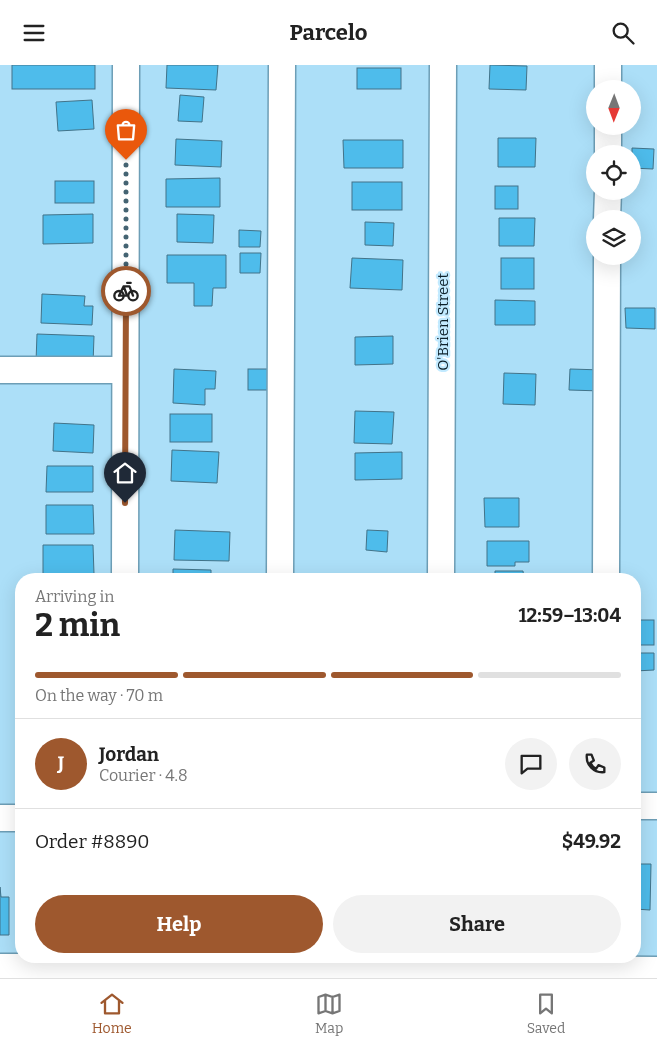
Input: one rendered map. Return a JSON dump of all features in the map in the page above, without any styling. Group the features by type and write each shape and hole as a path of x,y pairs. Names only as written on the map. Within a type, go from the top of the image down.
{"street":[{"path":"125,573 126,65"},
{"path":"280,573 282,65"},
{"name":"O'Brien Street","path":"441,573 443,65"},
{"path":"608,65 608,80"},
{"path":"606,573 607,265"},
{"path":"0,370 125,370"},
{"path":"641,806 657,806"},
{"path":"0,818 15,818"},
{"path":"0,967 126,967 228,963"},
{"path":"333,963 441,967 657,970"}],"building":[{"path":"12,65 95,65 95,89 12,89"},
{"path":"167,65 218,65 216,90 166,88"},
{"path":"490,65 527,66 526,90 489,89"},
{"path":"357,68 401,68 401,89 357,89"},
{"path":"180,95 204,97 202,122 178,121"},
{"path":"92,100 94,129 58,131 56,102"},
{"path":"498,138 536,138 535,167 498,167"},
{"path":"176,139 222,141 221,167 175,165"},
{"path":"343,140 403,140 403,168 344,168"},
{"path":"641,148 654,149 653,169 641,168"},
{"path":"220,178 220,207 166,207 166,179"},
{"path":"55,181 94,181 94,203 55,203"},
{"path":"352,182 402,182 402,210 352,210"},
{"path":"495,186 518,186 518,209 495,209"},
{"path":"93,214 93,243 43,244 43,215"},
{"path":"177,214 214,215 213,243 177,242"},
{"path":"499,218 535,218 534,246 499,246"},
{"path":"365,222 394,223 393,246 365,245"},
{"path":"239,230 261,231 260,247 239,247"},
{"path":"240,253 261,253 260,273 240,273"},
{"path":"167,255 226,255 226,288 213,288 212,306 194,306 194,283 167,283"},
{"path":"352,258 403,260 402,290 350,288"},
{"path":"501,258 534,258 534,289 501,289"},
{"path":"42,294 85,296 84,306 93,306 92,325 41,323"},
{"path":"495,300 535,301 535,325 495,325"},
{"path":"625,308 655,308 655,329 626,328"},
{"path":"37,334 94,336 93,364 36,362"},
{"path":"393,336 393,364 355,365 355,337"},
{"path":"174,369 216,371 215,389 205,389 205,405 173,403"},
{"path":"248,369 277,369 277,390 248,390"},
{"path":"570,369 603,370 602,391 569,390"},
{"path":"504,373 536,374 535,405 503,404"},
{"path":"355,411 394,412 392,444 354,443"},
{"path":"170,414 212,414 212,442 170,442"},
{"path":"54,423 94,425 93,453 53,451"},
{"path":"172,450 219,452 217,483 171,481"},
{"path":"402,452 402,479 355,480 355,453"},
{"path":"47,466 93,466 93,492 46,492"},
{"path":"484,498 519,498 519,527 485,527"},
{"path":"46,505 93,505 94,534 46,534"},
{"path":"175,530 230,532 229,561 174,560"},
{"path":"367,530 388,531 387,552 366,550"},
{"path":"487,541 529,541 529,562 515,562 515,566 487,566"},
{"path":"43,545 93,545 94,573 43,573"},
{"path":"173,569 211,570 211,573 173,573"},
{"path":"495,571 523,571 523,573 495,573"},
{"path":"641,620 654,620 654,645 641,645"},
{"path":"641,653 654,653 654,670 641,671"},
{"path":"641,864 651,864 650,910 641,909"},
{"path":"0,887 1,897 9,897 9,935 0,935"}],"way so far":[{"path":"126,160 126,291"}],"route":[{"path":"125,503 126,291"}]}
